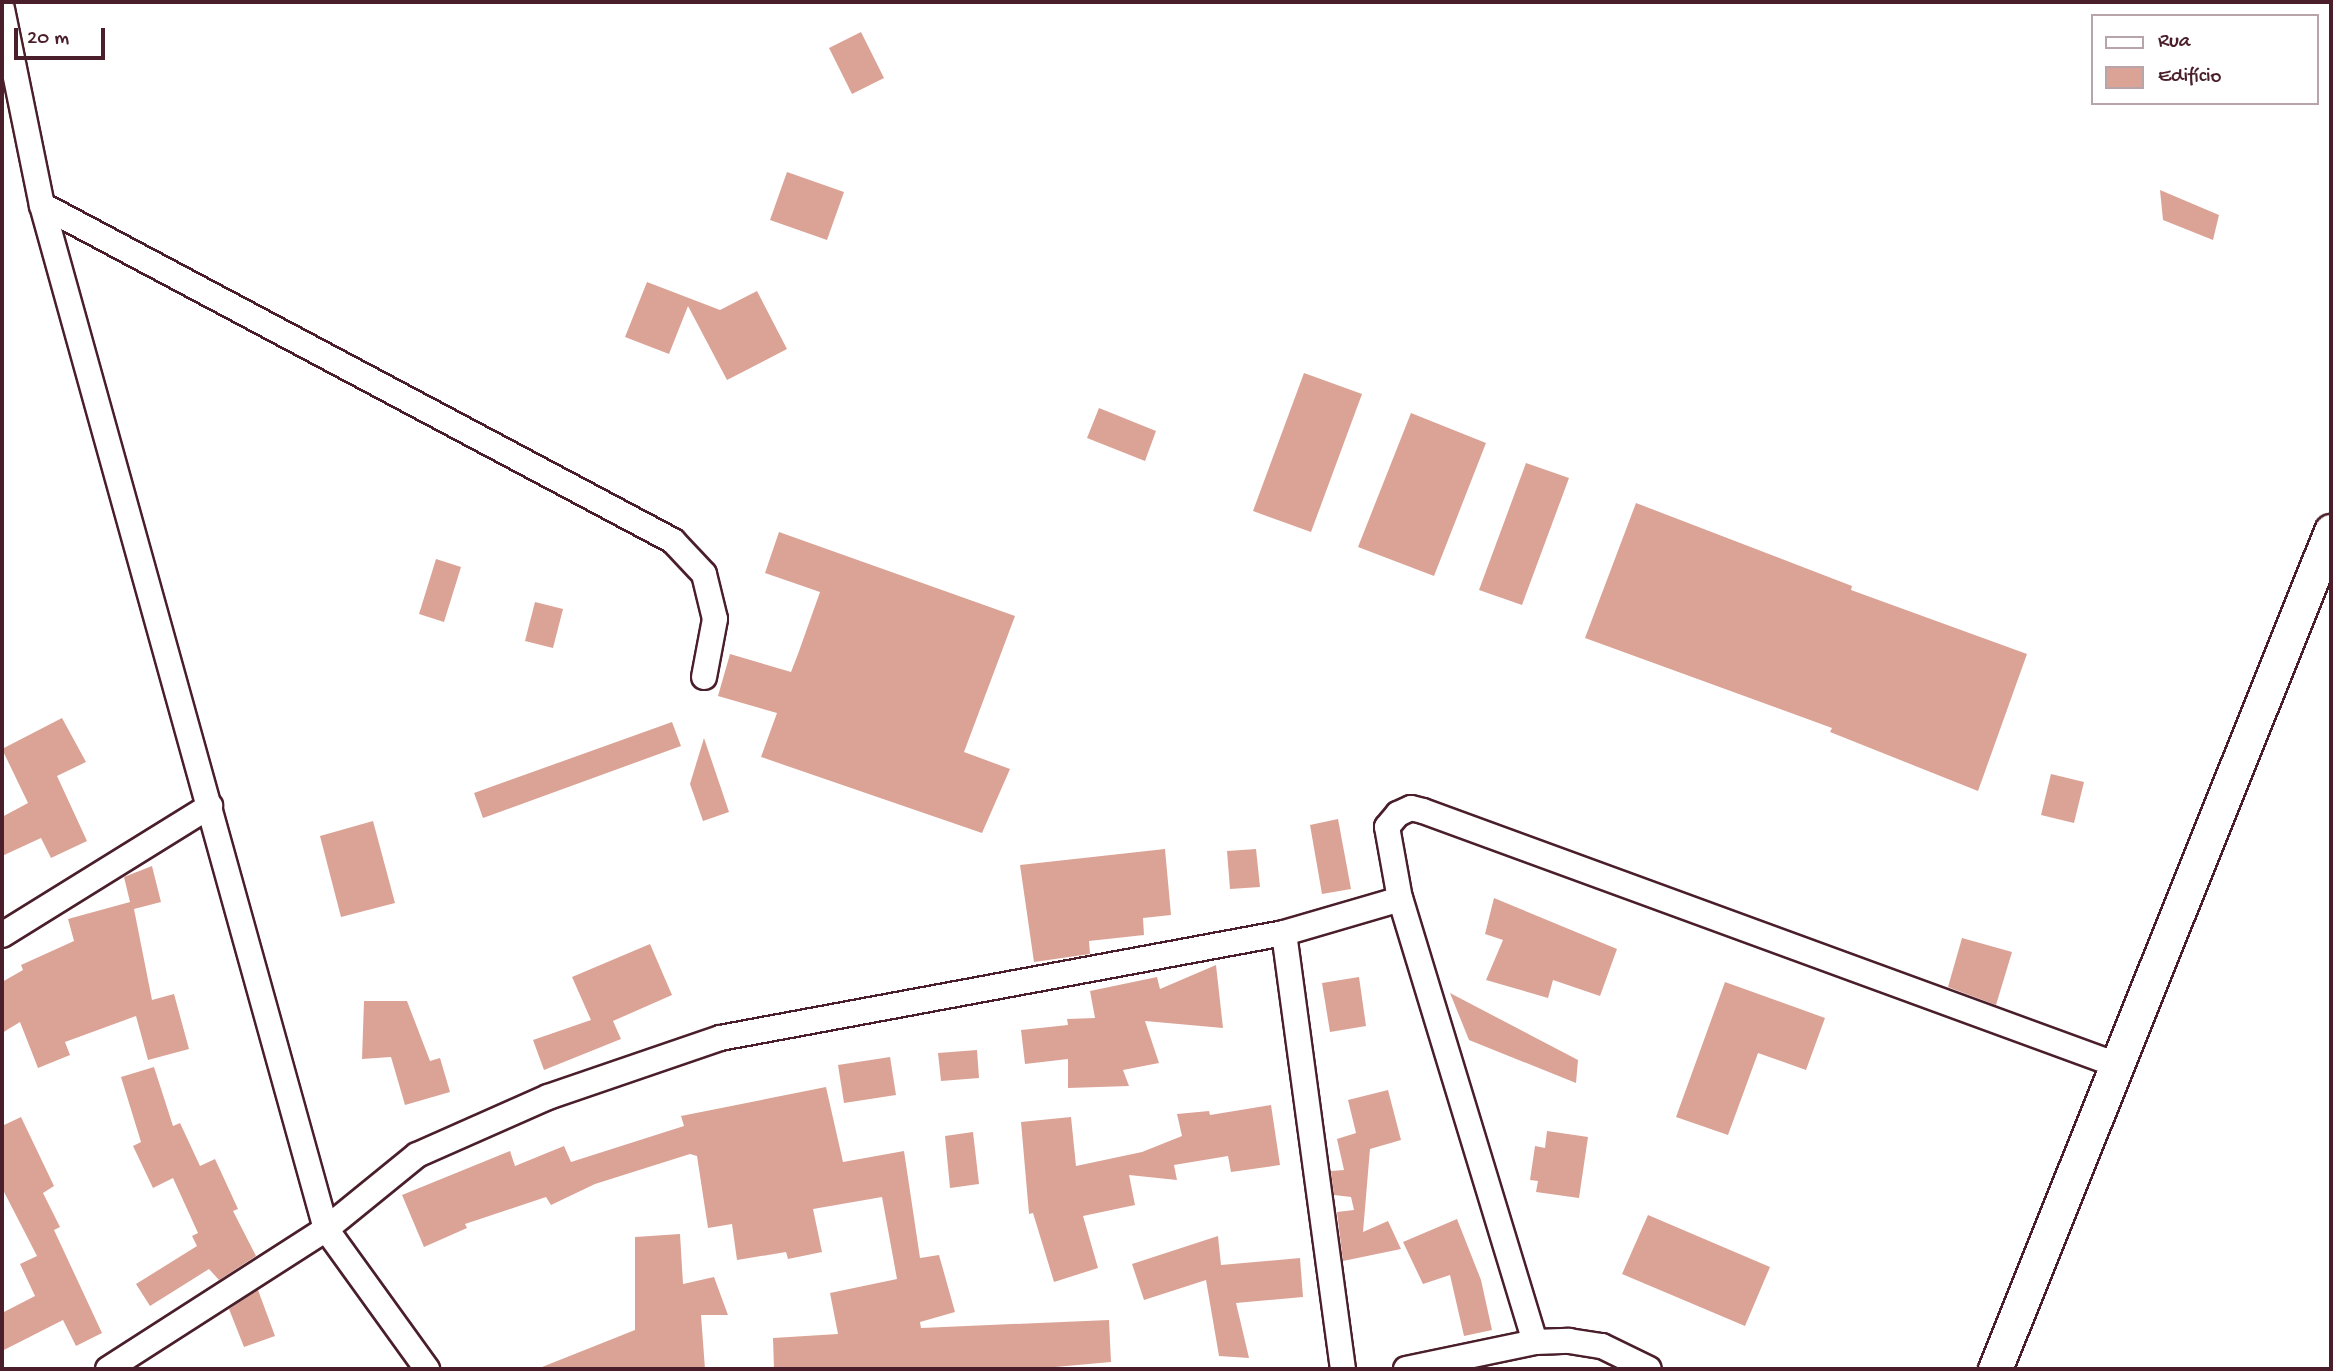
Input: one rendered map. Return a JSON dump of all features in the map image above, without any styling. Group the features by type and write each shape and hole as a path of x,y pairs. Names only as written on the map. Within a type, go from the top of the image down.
{"main road":[{"path":"1999,1368 2331,531"}],"street":[{"path":"2,11 42,205 326,1229 427,1369"},
{"path":"42,205 673,541 704,574 715,619 704,677"},
{"path":"2,935 210,806"},
{"path":"1535,1342 1400,899 1387,827 1411,808 2117,1065"},
{"path":"108,1369 326,1229 417,1155 548,1097 720,1038 1284,933 1400,899"},
{"path":"1284,933 1343,1369"},
{"path":"1406,1369 1535,1342 1602,1346 1649,1369"}],"building":[{"path":"861,32 884,78 852,94 829,48"},
{"path":"787,172 844,192 827,240 770,220"},
{"path":"2160,190 2219,215 2213,240 2163,220"},
{"path":"647,282 720,310 757,291 787,349 727,380 688,306 669,354 625,337"},
{"path":"1304,373 1362,394 1311,532 1253,511"},
{"path":"1099,408 1156,431 1145,461 1087,438"},
{"path":"1411,413 1486,443 1434,576 1358,547"},
{"path":"1526,463 1569,478 1522,605 1479,590"},
{"path":"1636,503 1852,586 1851,590 2027,654 1978,791 1830,732 1832,728 1585,638"},
{"path":"779,532 1015,616 964,752 1010,769 982,833 761,757 777,713 718,696 730,654 791,672 798,654 820,592 765,573"},
{"path":"436,559 461,567 444,622 419,614"},
{"path":"535,602 563,609 553,648 525,641"},
{"path":"62,718 86,762 57,776 87,841 51,858 41,838 2,856 2,817 28,803 2,749"},
{"path":"672,722 681,746 483,818 474,793"},
{"path":"704,738 729,812 703,821 690,784"},
{"path":"2051,774 2084,782 2074,823 2041,815"},
{"path":"1338,819 1351,889 1322,894 1310,825"},
{"path":"373,821 395,903 341,917 320,836"},
{"path":"1165,849 1171,915 1143,918 1144,935 1089,941 1090,954 1034,962 1020,865"},
{"path":"1256,849 1260,887 1230,889 1227,851"},
{"path":"152,866 161,902 134,909 152,1000 174,994 189,1049 148,1060 136,1016 65,1042 70,1055 38,1068 20,1022 2,1033 2,982 23,970 21,965 74,941 68,919 130,902 124,877"},
{"path":"1494,898 1617,949 1600,996 1553,980 1548,998 1486,980 1503,940 1485,934"},
{"path":"1962,938 2012,952 1996,1005 1948,987"},
{"path":"650,944 672,995 613,1021 621,1039 544,1070 533,1040 591,1020 572,977"},
{"path":"1216,965 1223,1028 1145,1021 1159,1063 1123,1070 1129,1086 1068,1088 1068,1059 1025,1064 1021,1030 1068,1025 1067,1019 1095,1018 1090,991 1157,977 1160,989"},
{"path":"1359,977 1366,1026 1330,1032 1322,983"},
{"path":"1725,982 1825,1018 1806,1070 1758,1053 1728,1135 1676,1117"},
{"path":"1450,993 1578,1060 1576,1083 1469,1040"},
{"path":"364,1001 407,1001 430,1061 440,1058 450,1092 405,1105 391,1057 362,1059"},
{"path":"977,1050 979,1078 941,1081 938,1053"},
{"path":"890,1057 896,1095 844,1103 838,1065"},
{"path":"154,1067 173,1126 180,1123 200,1166 215,1159 238,1209 233,1211 256,1256 219,1280 209,1269 150,1306 136,1284 197,1246 192,1236 198,1233 173,1178 153,1188 133,1146 141,1142 121,1077"},
{"path":"826,1087 843,1162 904,1151 920,1258 939,1255 955,1312 920,1322 921,1328 1109,1320 1111,1362 1033,1369 774,1369 773,1338 838,1334 830,1293 897,1279 882,1197 813,1209 822,1252 788,1259 786,1252 737,1260 732,1224 708,1228 697,1156 690,1154 595,1184 551,1205 546,1197 465,1224 467,1228 424,1247 402,1195 510,1151 515,1166 564,1146 571,1162 684,1126 681,1116"},
{"path":"1388,1090 1401,1140 1370,1149 1363,1232 1388,1221 1401,1249 1343,1261 1337,1212 1354,1210 1351,1197 1334,1195 1331,1171 1344,1170 1337,1139 1356,1133 1348,1100"},
{"path":"1271,1105 1280,1165 1231,1172 1228,1156 1174,1165 1177,1180 1129,1175 1135,1205 1083,1216 1098,1268 1054,1282 1033,1213 1029,1214 1021,1122 1071,1117 1076,1166 1142,1152 1182,1136 1177,1114 1209,1111 1210,1115"},
{"path":"21,1117 54,1186 43,1193 60,1227 54,1230 102,1333 76,1346 63,1320 2,1351 2,1313 35,1296 20,1264 37,1256 2,1188 2,1126"},
{"path":"1547,1131 1588,1137 1579,1198 1536,1192 1538,1181 1530,1180 1535,1146 1545,1148"},
{"path":"973,1132 979,1184 950,1188 945,1136"},
{"path":"1648,1215 1770,1267 1745,1326 1622,1274"},
{"path":"1457,1219 1481,1280 1492,1330 1464,1336 1450,1275 1423,1284 1403,1242"},
{"path":"680,1234 683,1284 714,1277 728,1315 701,1315 705,1369 537,1369 635,1330 635,1237"},
{"path":"1218,1236 1221,1265 1300,1258 1303,1297 1236,1303 1249,1358 1219,1356 1206,1280 1144,1300 1132,1264"},
{"path":"258,1290 275,1336 244,1347 229,1309"}]}
